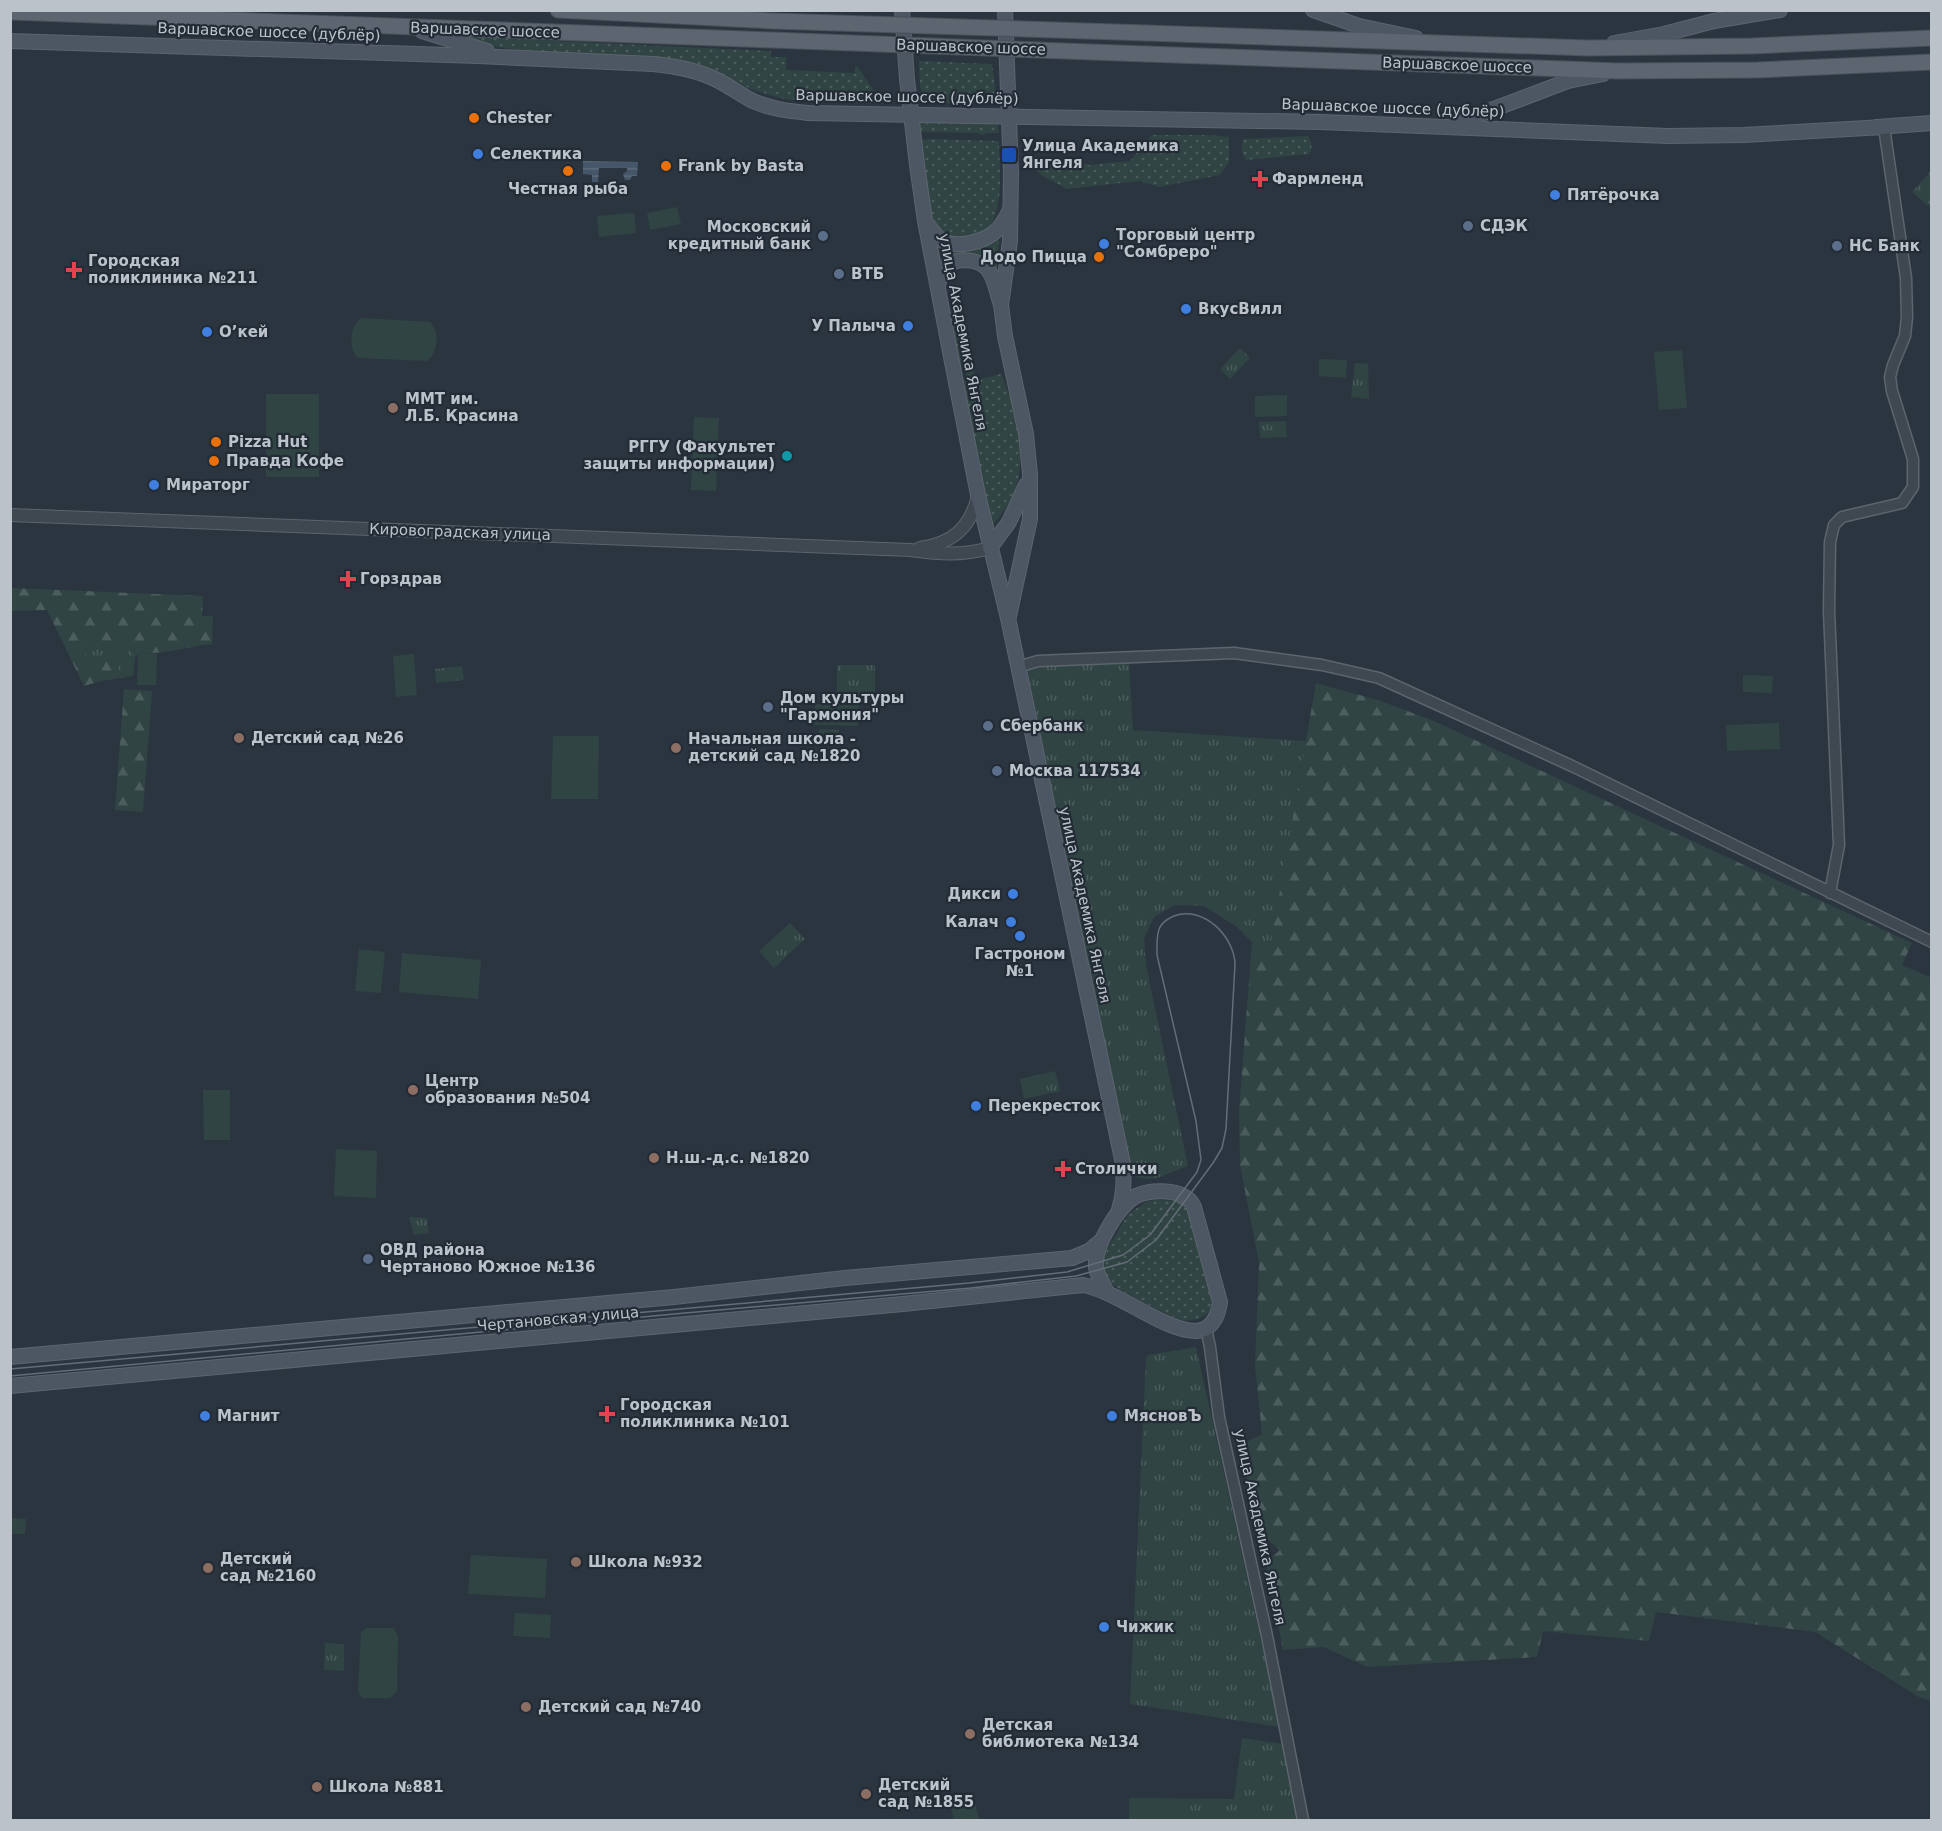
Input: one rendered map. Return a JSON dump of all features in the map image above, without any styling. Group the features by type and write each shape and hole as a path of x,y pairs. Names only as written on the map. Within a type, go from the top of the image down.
{"main road":[{"name":"Варшавское шоссе","path":"558,10 773,21 1588,48 1752,46 1932,38"},
{"name":"улица Академика Янгеля","path":"902,10 911,116 925,220 978,495 1008,618 1123,1164"},
{"name":"улица Академика Янгеля","path":"1005,10 1011,117 1010,241 1001,305 1005,336 1026,434 1030,474 1030,519 1008,618"},
{"path":"1313,10 1359,26 1435,42"},
{"path":"1588,48 1664,34 1714,21 1780,10"},
{"name":"Варшавское шоссе","path":"10,12 1619,71 1758,70 1932,62"},
{"path":"409,28 515,58"},
{"name":"Варшавское шоссе (дублёр)","path":"10,40 653,64 674,66 707,76 753,101 781,110 808,113 1320,122 1668,136 1932,123"},
{"path":"1446,126 1568,81 1619,71"},
{"path":"925,220 940,239 961,244 991,235 1003,223 1010,209"},
{"path":"938,286 944,270 950,264 971,261 979,263 990,272 1001,305"},
{"path":"990,548 1010,522 1030,474"},
{"path":"1123,1164 1130,1182 1137,1187 1169,1192 1188,1198 1194,1207 1220,1302 1218,1315 1206,1328"},
{"path":"1118,1212 1123,1198 1123,1164"},
{"name":"Чертановская улица","path":"1107,1292 1101,1282 1096,1264 1101,1241 1118,1212 1136,1196 1169,1192"},
{"name":"Чертановская улица","path":"10,1357 556,1308 845,1278 1072,1258 1089,1251 1101,1241"},
{"name":"Чертановская улица","path":"10,1386 903,1304 1083,1285 1107,1292 1179,1327 1196,1331 1206,1328"},
{"path":"554,1336 561,1332 564,1324 562,1313 556,1308"}],"street":[{"path":"1830,893 1839,845 1829,611 1830,542 1834,525 1842,517 1902,503 1913,487 1913,459 1892,391 1890,377 1905,336 1907,317 1906,278 1884,127"},
{"name":"Кировоградская улица","path":"910,550 940,543 961,531 974,512 978,495"},
{"name":"Кировоградская улица","path":"10,515 910,550 958,554 990,548"},
{"path":"1018,667 1038,661 1218,652 1291,660 1379,678 1572,766 1932,942"},
{"name":"улица Академика Янгеля","path":"1206,1328 1219,1417 1267,1636 1303,1821"}],"green space":[{"path":"470,37 771,51 771,57 786,57 786,70 855,73 857,66 883,104 806,102 780,98 751,89 710,70 671,59 510,49 491,46"},
{"path":"919,61 992,64 997,103 932,103 927,100 922,91"},
{"path":"922,121 995,122 999,133 982,135 978,133 921,132"},
{"path":"1152,135 1229,137 1229,162 1220,175 1159,187 1139,181 1067,189 1041,175 1025,160 1070,158 1089,165 1130,161"},
{"path":"1308,136 1312,145 1309,154 1246,160 1242,152 1244,139"},
{"path":"921,140 999,141 999,202 992,224 982,233 952,238 944,234 935,224 931,215"},
{"path":"1931,171 1931,202 1928,206 1912,192"},
{"path":"677,207 681,224 650,230 647,213"},
{"path":"634,213 636,233 599,237 597,216"},
{"path":"999,236 997,269 987,260 942,263 940,249 963,249"},
{"path":"362,318 430,322 436,337 433,354 426,361 358,358 351,343 351,337 354,326"},
{"path":"952,323 967,329 971,344 960,366"},
{"path":"1240,348 1250,358 1230,379 1220,369"},
{"path":"1682,350 1687,408 1659,410 1654,352"},
{"path":"1319,359 1347,360 1346,378 1319,376"},
{"path":"972,362 976,380 1001,374 1011,401 1020,445 1019,474 1014,494 990,528 964,385 966,372"},
{"path":"1355,363 1368,364 1369,399 1351,397"},
{"path":"266,394 319,394 319,477 266,477"},
{"path":"1287,395 1287,416 1255,417 1255,396"},
{"path":"694,417 719,418 716,491 691,490"},
{"path":"1286,421 1287,437 1260,438 1259,422"},
{"path":"11,588 203,596 202,616 213,616 212,644 138,654 135,657 133,676 84,686 47,610 11,611"},
{"path":"82,640 119,641 135,656 133,676 120,675 118,666 110,657 92,668"},
{"path":"138,653 157,654 156,685 137,685"},
{"path":"414,654 417,695 396,697 393,656"},
{"path":"1129,662 1133,730 1306,741 1270,947 1252,942 1237,927 1204,906 1175,905 1154,917 1144,939 1146,965 1188,1166 1157,1178 1146,1179 1135,1177 1131,1167 1091,987 1028,673 1030,665"},
{"path":"837,665 875,665 875,699 837,699"},
{"path":"462,666 464,680 436,683 435,669"},
{"path":"1743,675 1773,676 1772,693 1743,692"},
{"path":"1316,683 1378,700 1434,721 1912,943 1902,965 1932,978 1931,1701 1919,1697 1815,1632 1656,1612 1649,1641 1543,1631 1537,1657 1367,1667 1324,1647 1283,1650 1266,1562 1280,1550 1258,1531 1240,1446 1262,1434 1255,1366 1259,1263 1240,1165 1239,1111 1252,942 1270,946"},
{"path":"124,689 152,691 143,812 115,810"},
{"path":"815,704 859,705 858,726 814,725"},
{"path":"1779,723 1780,749 1727,751 1726,725"},
{"path":"819,729 839,730 839,745 819,744"},
{"path":"553,736 599,736 598,799 551,799"},
{"path":"790,923 805,939 774,968 759,951"},
{"path":"359,949 385,952 381,993 355,991"},
{"path":"402,953 481,960 478,999 399,992"},
{"path":"1055,1071 1060,1091 1024,1099 1020,1079"},
{"path":"203,1090 230,1090 230,1140 204,1140"},
{"path":"336,1149 377,1151 376,1198 334,1196"},
{"path":"1148,1201 1176,1201 1188,1207 1210,1287 1212,1306 1207,1314 1198,1319 1185,1321 1170,1316 1120,1290 1110,1282 1103,1270 1103,1257 1128,1214"},
{"path":"409,1217 427,1218 429,1233 414,1235"},
{"path":"1196,1347 1280,1727 1130,1704 1146,1358 1148,1355"},
{"path":"11,1518 26,1519 25,1534 11,1534"},
{"path":"471,1555 547,1559 545,1598 468,1594"},
{"path":"515,1613 551,1615 550,1638 513,1636"},
{"path":"366,1628 394,1628 398,1636 397,1692 390,1698 362,1698 358,1691 361,1633"},
{"path":"325,1643 344,1644 344,1671 324,1670"},
{"path":"1242,1738 1284,1744 1300,1820 1129,1820 1129,1798 1234,1799"},
{"path":"974,1798 979,1820 954,1820 950,1803"},
{"path":"1135,1801 1186,1802 1186,1820 1135,1820"}],"water":[{"path":"583,161 638,162 637,176 625,180 623,174 627,168 599,168 598,182 592,182 592,175 583,174"}],"tram line":[{"path":"10,1369 969,1283 1067,1272 1123,1255 1150,1235 1197,1172 1201,1160 1196,1121 1157,955 1159,930 1164,922 1174,916 1196,915 1215,925 1229,943 1233,953 1235,964 1226,1129 1222,1148 1156,1240 1127,1262 1076,1276 971,1288 10,1376"}],"place":[{"name":"Chester","path":"474,118"},
{"name":"Селектика","path":"478,154"},
{"name":"Улица Академика Янгеля","path":"1009,155"},
{"name":"Frank by Basta","path":"666,166"},
{"name":"Честная рыба","path":"568,171"},
{"name":"Фармленд","path":"1260,179"},
{"name":"Пятёрочка","path":"1555,195"},
{"name":"СДЭК","path":"1468,226"},
{"name":"Московский кредитный банк","path":"823,236"},
{"name":"Торговый центр \"Сомбреро\"","path":"1104,244"},
{"name":"НС Банк","path":"1837,246"},
{"name":"Додо Пицца","path":"1099,257"},
{"name":"Городская поликлиника №211","path":"74,270"},
{"name":"ВТБ","path":"839,274"},
{"name":"ВкусВилл","path":"1186,309"},
{"name":"У Палыча","path":"908,326"},
{"name":"О’кей","path":"207,332"},
{"name":"ММТ им. Л.Б. Красина","path":"393,408"},
{"name":"Pizza Hut","path":"216,442"},
{"name":"РГГУ (Факультет защиты информации)","path":"787,456"},
{"name":"Правда Кофе","path":"214,461"},
{"name":"Мираторг","path":"154,485"},
{"name":"Горздрав","path":"348,579"},
{"name":"Дом культуры \"Гармония\"","path":"768,707"},
{"name":"Сбербанк","path":"988,726"},
{"name":"Детский сад №26","path":"239,738"},
{"name":"Начальная школа - детский сад №1820","path":"676,748"},
{"name":"Москва 117534","path":"997,771"},
{"name":"Дикси","path":"1013,894"},
{"name":"Калач","path":"1011,922"},
{"name":"Гастроном №1","path":"1020,936"},
{"name":"Центр образования №504","path":"413,1090"},
{"name":"Перекресток","path":"976,1106"},
{"name":"Н.ш.-д.с. №1820","path":"654,1158"},
{"name":"Столички","path":"1063,1169"},
{"name":"ОВД района Чертаново Южное №136","path":"368,1259"},
{"name":"Городская поликлиника №101","path":"607,1414"},
{"name":"Магнит","path":"205,1416"},
{"name":"МясновЪ","path":"1112,1416"},
{"name":"Школа №932","path":"576,1562"},
{"name":"Детский сад №2160","path":"208,1568"},
{"name":"Чижик","path":"1104,1627"},
{"name":"Детский сад №740","path":"526,1707"},
{"name":"Детская библиотека №134","path":"970,1734"},
{"name":"Школа №881","path":"317,1787"},
{"name":"Детский сад №1855","path":"866,1794"}]}
